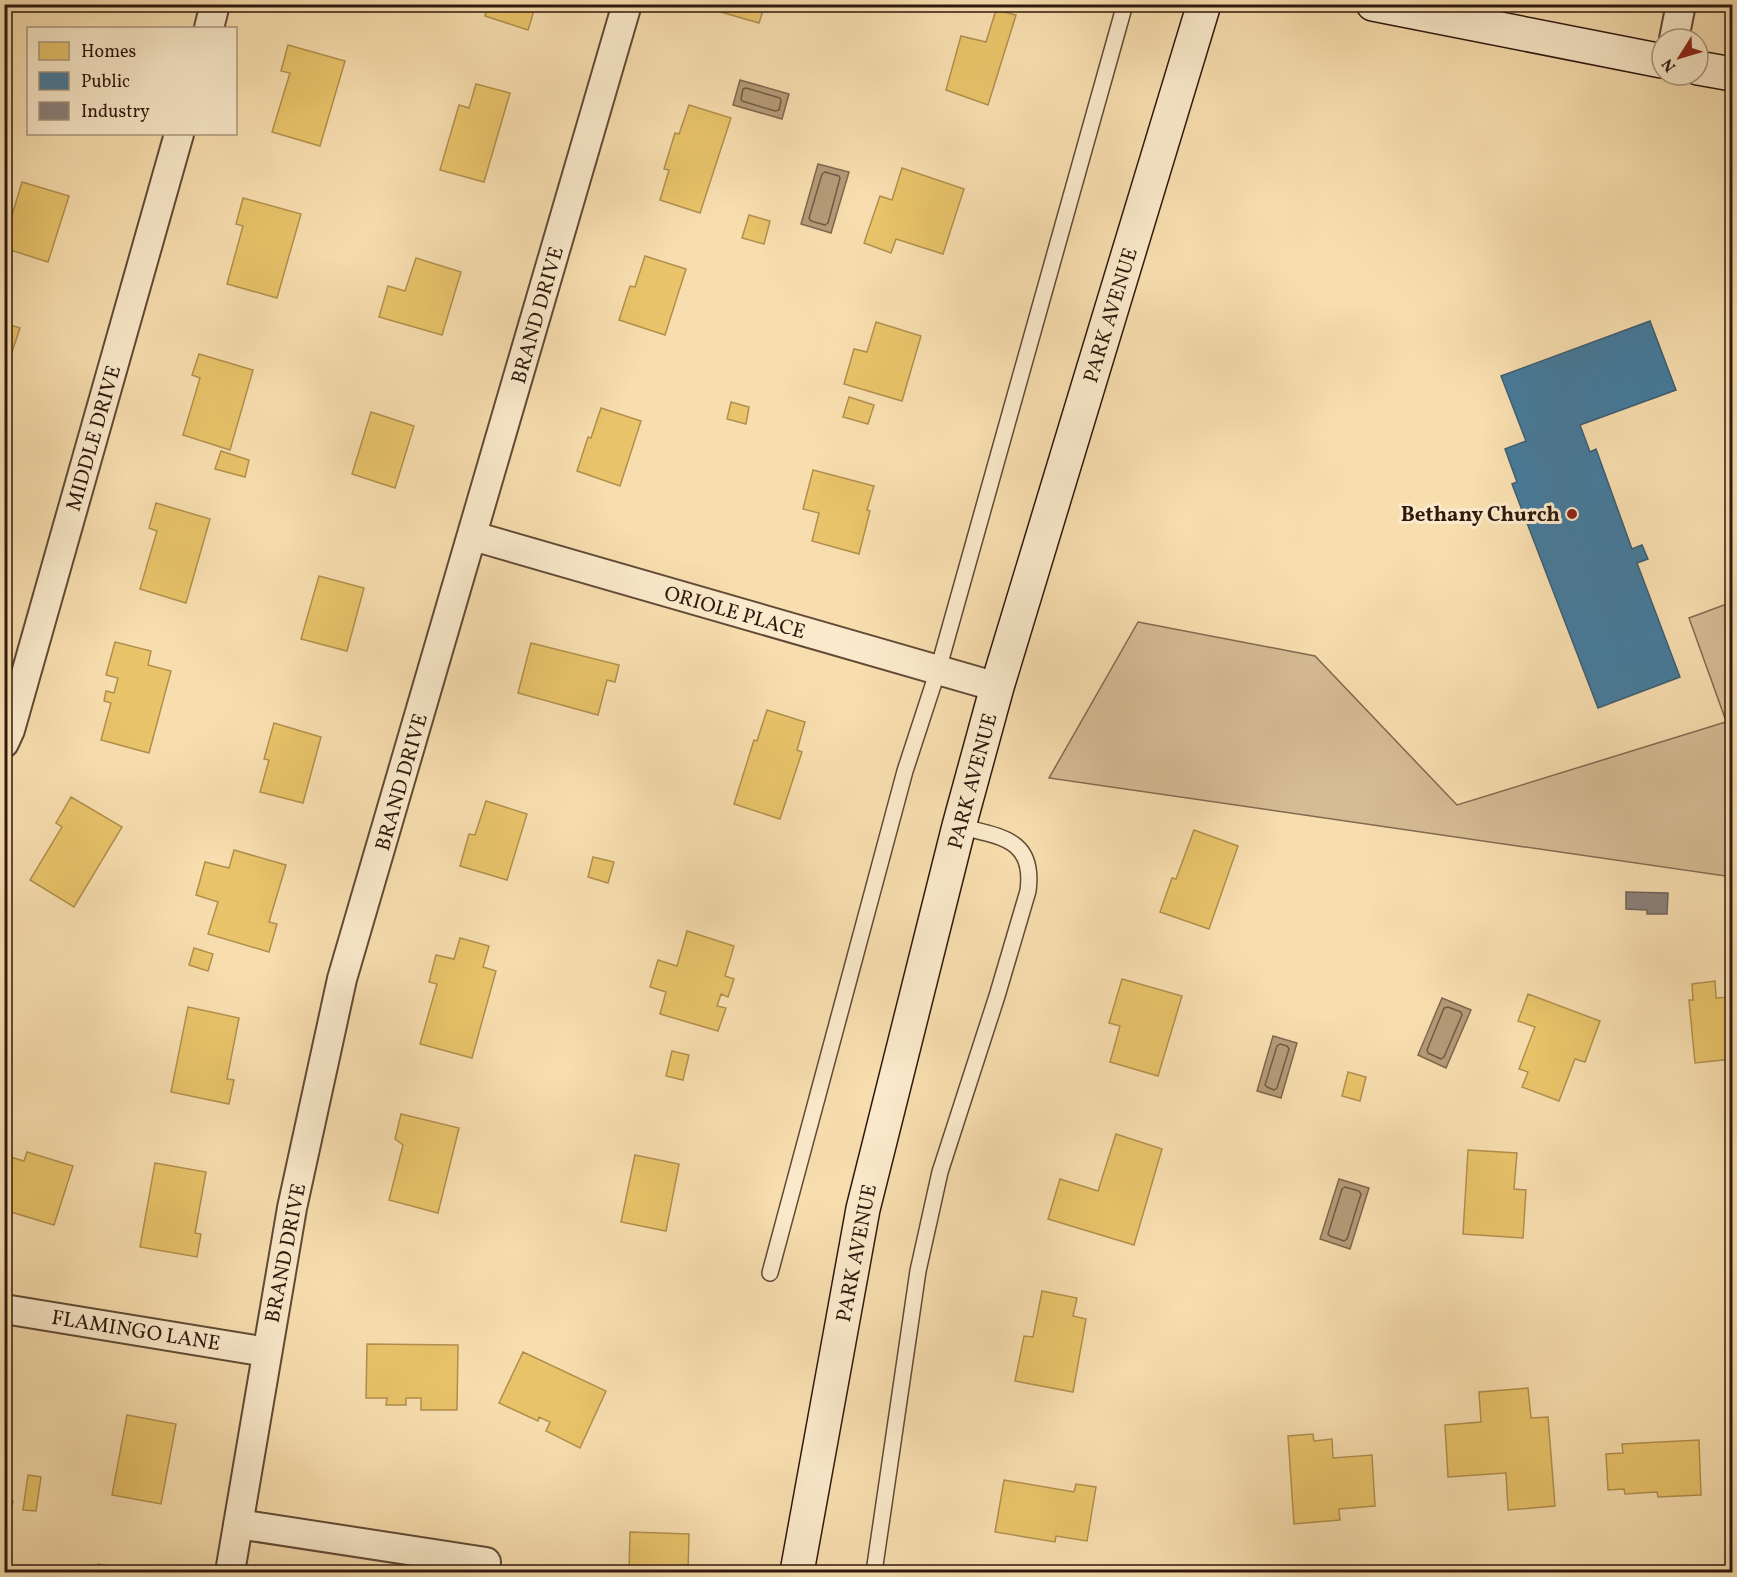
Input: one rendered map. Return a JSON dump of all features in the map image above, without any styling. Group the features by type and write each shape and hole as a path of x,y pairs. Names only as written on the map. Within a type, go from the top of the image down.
{"main road":[{"name":"PARK AVENUE","path":"797,1572 863,1209 959,826 997,687 1204,4"},
{"path":"1373,4 1650,59"},
{"path":"1710,70 1732,74"}],"street":[{"path":"208,27 215,4"},
{"name":"BRAND DRIVE","path":"230,1572 292,1208 342,979 627,4"},
{"path":"1677,27 1682,4"},
{"name":"MIDDLE DRIVE","path":"4,743 10,730 179,135"},
{"name":"ORIOLE PLACE","path":"473,536 997,687"},
{"name":"FLAMINGO LANE","path":"4,1309 267,1352"},
{"path":"238,1524 486,1562"}],"lane":[{"path":"770,1273 905,771 938,670 1125,4"},
{"path":"874,1572 918,1271 940,1172 997,996 1028,891 1030,874 1027,860 1009,839 959,826"}],"shaded area":[{"path":"1732,602 1732,719 1726,721 1689,618"},
{"path":"1138,622 1315,656 1457,805 1732,720 1732,877 1049,778"}],"water":[{"path":"740,80 789,94 782,119 733,105"},
{"path":"818,164 849,172 831,233 801,224"},
{"path":"1442,998 1471,1010 1446,1068 1418,1055"},
{"path":"1273,1036 1297,1043 1281,1098 1257,1091"},
{"path":"1339,1179 1369,1188 1350,1249 1320,1239"}],"building: Homes":[{"path":"488,4 536,4 528,30 485,16"},
{"path":"716,4 765,4 759,23 714,10"},
{"path":"996,10 1016,15 988,105 946,90 961,36 986,42"},
{"path":"288,45 345,61 320,146 272,132 290,73 281,71"},
{"path":"476,84 510,93 484,182 440,170 459,105 469,108"},
{"path":"689,105 731,118 700,213 660,200 669,170 664,169 675,133 679,134"},
{"path":"902,168 964,189 943,254 896,239 891,253 864,243 880,196 892,200"},
{"path":"22,182 69,196 48,262 4,248"},
{"path":"243,198 301,214 277,298 227,284 243,226 236,224"},
{"path":"749,215 770,221 764,244 742,238"},
{"path":"645,256 686,269 665,335 619,320 630,286 635,287"},
{"path":"416,258 461,272 442,335 379,317 388,286 405,291"},
{"path":"876,322 921,336 902,401 844,384 854,349 867,352"},
{"path":"4,323 20,328 4,376"},
{"path":"199,354 253,370 230,450 183,435 200,378 192,375"},
{"path":"849,397 874,405 868,424 843,417"},
{"path":"731,402 749,407 746,424 727,419"},
{"path":"601,408 641,421 620,486 577,471 588,437 591,438"},
{"path":"371,412 414,426 395,488 352,474"},
{"path":"221,451 249,460 245,477 215,469"},
{"path":"813,470 874,486 859,554 812,541 819,513 803,509"},
{"path":"156,503 210,519 186,603 140,589 157,531 149,528"},
{"path":"319,576 364,588 347,651 301,639"},
{"path":"115,642 151,651 148,665 171,671 149,753 101,740 111,703 104,701 106,691 114,693 118,678 106,675"},
{"path":"531,643 619,665 615,682 607,680 598,715 518,693"},
{"path":"767,710 805,722 797,750 802,752 780,819 734,804 754,740 757,741"},
{"path":"274,723 321,737 303,803 260,792 269,760 264,759"},
{"path":"71,797 122,827 74,907 30,880 62,827 56,823"},
{"path":"486,801 527,814 507,880 460,866 469,834 475,835"},
{"path":"1194,830 1238,846 1209,929 1160,912 1172,878 1176,879"},
{"path":"234,850 286,865 269,922 277,924 269,952 208,934 218,902 196,895 205,862 229,868"},
{"path":"593,857 614,862 608,883 588,877"},
{"path":"687,931 734,946 725,976 734,979 728,997 721,994 717,1006 726,1008 718,1031 660,1014 666,992 650,987 658,960 677,966"},
{"path":"460,938 489,946 483,967 496,971 472,1058 420,1044 437,984 429,982 436,955 454,959"},
{"path":"194,948 213,954 208,971 189,965"},
{"path":"1122,979 1182,996 1158,1076 1110,1062 1120,1026 1109,1023"},
{"path":"1715,981 1716,998 1732,997 1732,1059 1695,1063 1689,1000 1693,1000 1692,984"},
{"path":"1528,994 1600,1021 1585,1062 1575,1059 1559,1101 1522,1087 1528,1072 1519,1069 1535,1027 1518,1021"},
{"path":"188,1007 239,1018 227,1079 234,1080 229,1104 171,1092"},
{"path":"672,1051 689,1055 683,1080 666,1076"},
{"path":"1348,1072 1366,1077 1360,1101 1342,1096"},
{"path":"401,1114 459,1128 438,1213 389,1200 403,1145 395,1139"},
{"path":"1116,1134 1162,1149 1134,1245 1048,1219 1060,1179 1098,1191"},
{"path":"1468,1150 1517,1153 1514,1189 1526,1190 1523,1238 1463,1234"},
{"path":"27,1152 73,1166 54,1225 4,1210 4,1155 24,1161"},
{"path":"635,1155 679,1164 666,1231 621,1222"},
{"path":"155,1163 206,1172 195,1233 201,1234 197,1257 140,1247"},
{"path":"1042,1291 1077,1298 1073,1316 1086,1319 1073,1392 1015,1381 1024,1336 1033,1337"},
{"path":"367,1344 458,1345 457,1410 421,1410 421,1398 406,1398 406,1405 386,1405 387,1398 366,1398"},
{"path":"523,1352 606,1391 580,1448 546,1431 550,1422 539,1417 538,1421 499,1403"},
{"path":"1528,1388 1531,1418 1548,1417 1555,1506 1508,1510 1506,1473 1448,1477 1445,1425 1481,1422 1479,1392"},
{"path":"127,1415 176,1424 161,1504 112,1495"},
{"path":"1313,1434 1314,1441 1332,1439 1333,1458 1372,1455 1375,1506 1339,1509 1340,1520 1294,1524 1288,1436"},
{"path":"1699,1440 1701,1495 1658,1497 1657,1492 1625,1494 1624,1489 1608,1490 1606,1454 1623,1453 1622,1444"},
{"path":"28,1475 41,1477 36,1511 23,1510"},
{"path":"1004,1480 1074,1492 1076,1484 1096,1487 1087,1541 1056,1536 1055,1542 995,1532"},
{"path":"4,1499 13,1501 9,1518 4,1517"},
{"path":"630,1532 689,1534 688,1572 629,1572"},
{"path":"98,1564 144,1572 97,1572"}],"building: Public":[{"name":"Bethany Church","path":"1650,321 1676,390 1580,425 1590,452 1596,449 1632,549 1642,545 1648,559 1637,563 1680,677 1598,708 1512,484 1517,482 1505,449 1526,441 1501,376"}],"building: Industry":[{"path":"1626,892 1668,893 1667,914 1647,914 1647,910 1626,909"}],"place":[{"name":"Bethany Church","path":"1572,514"}]}
